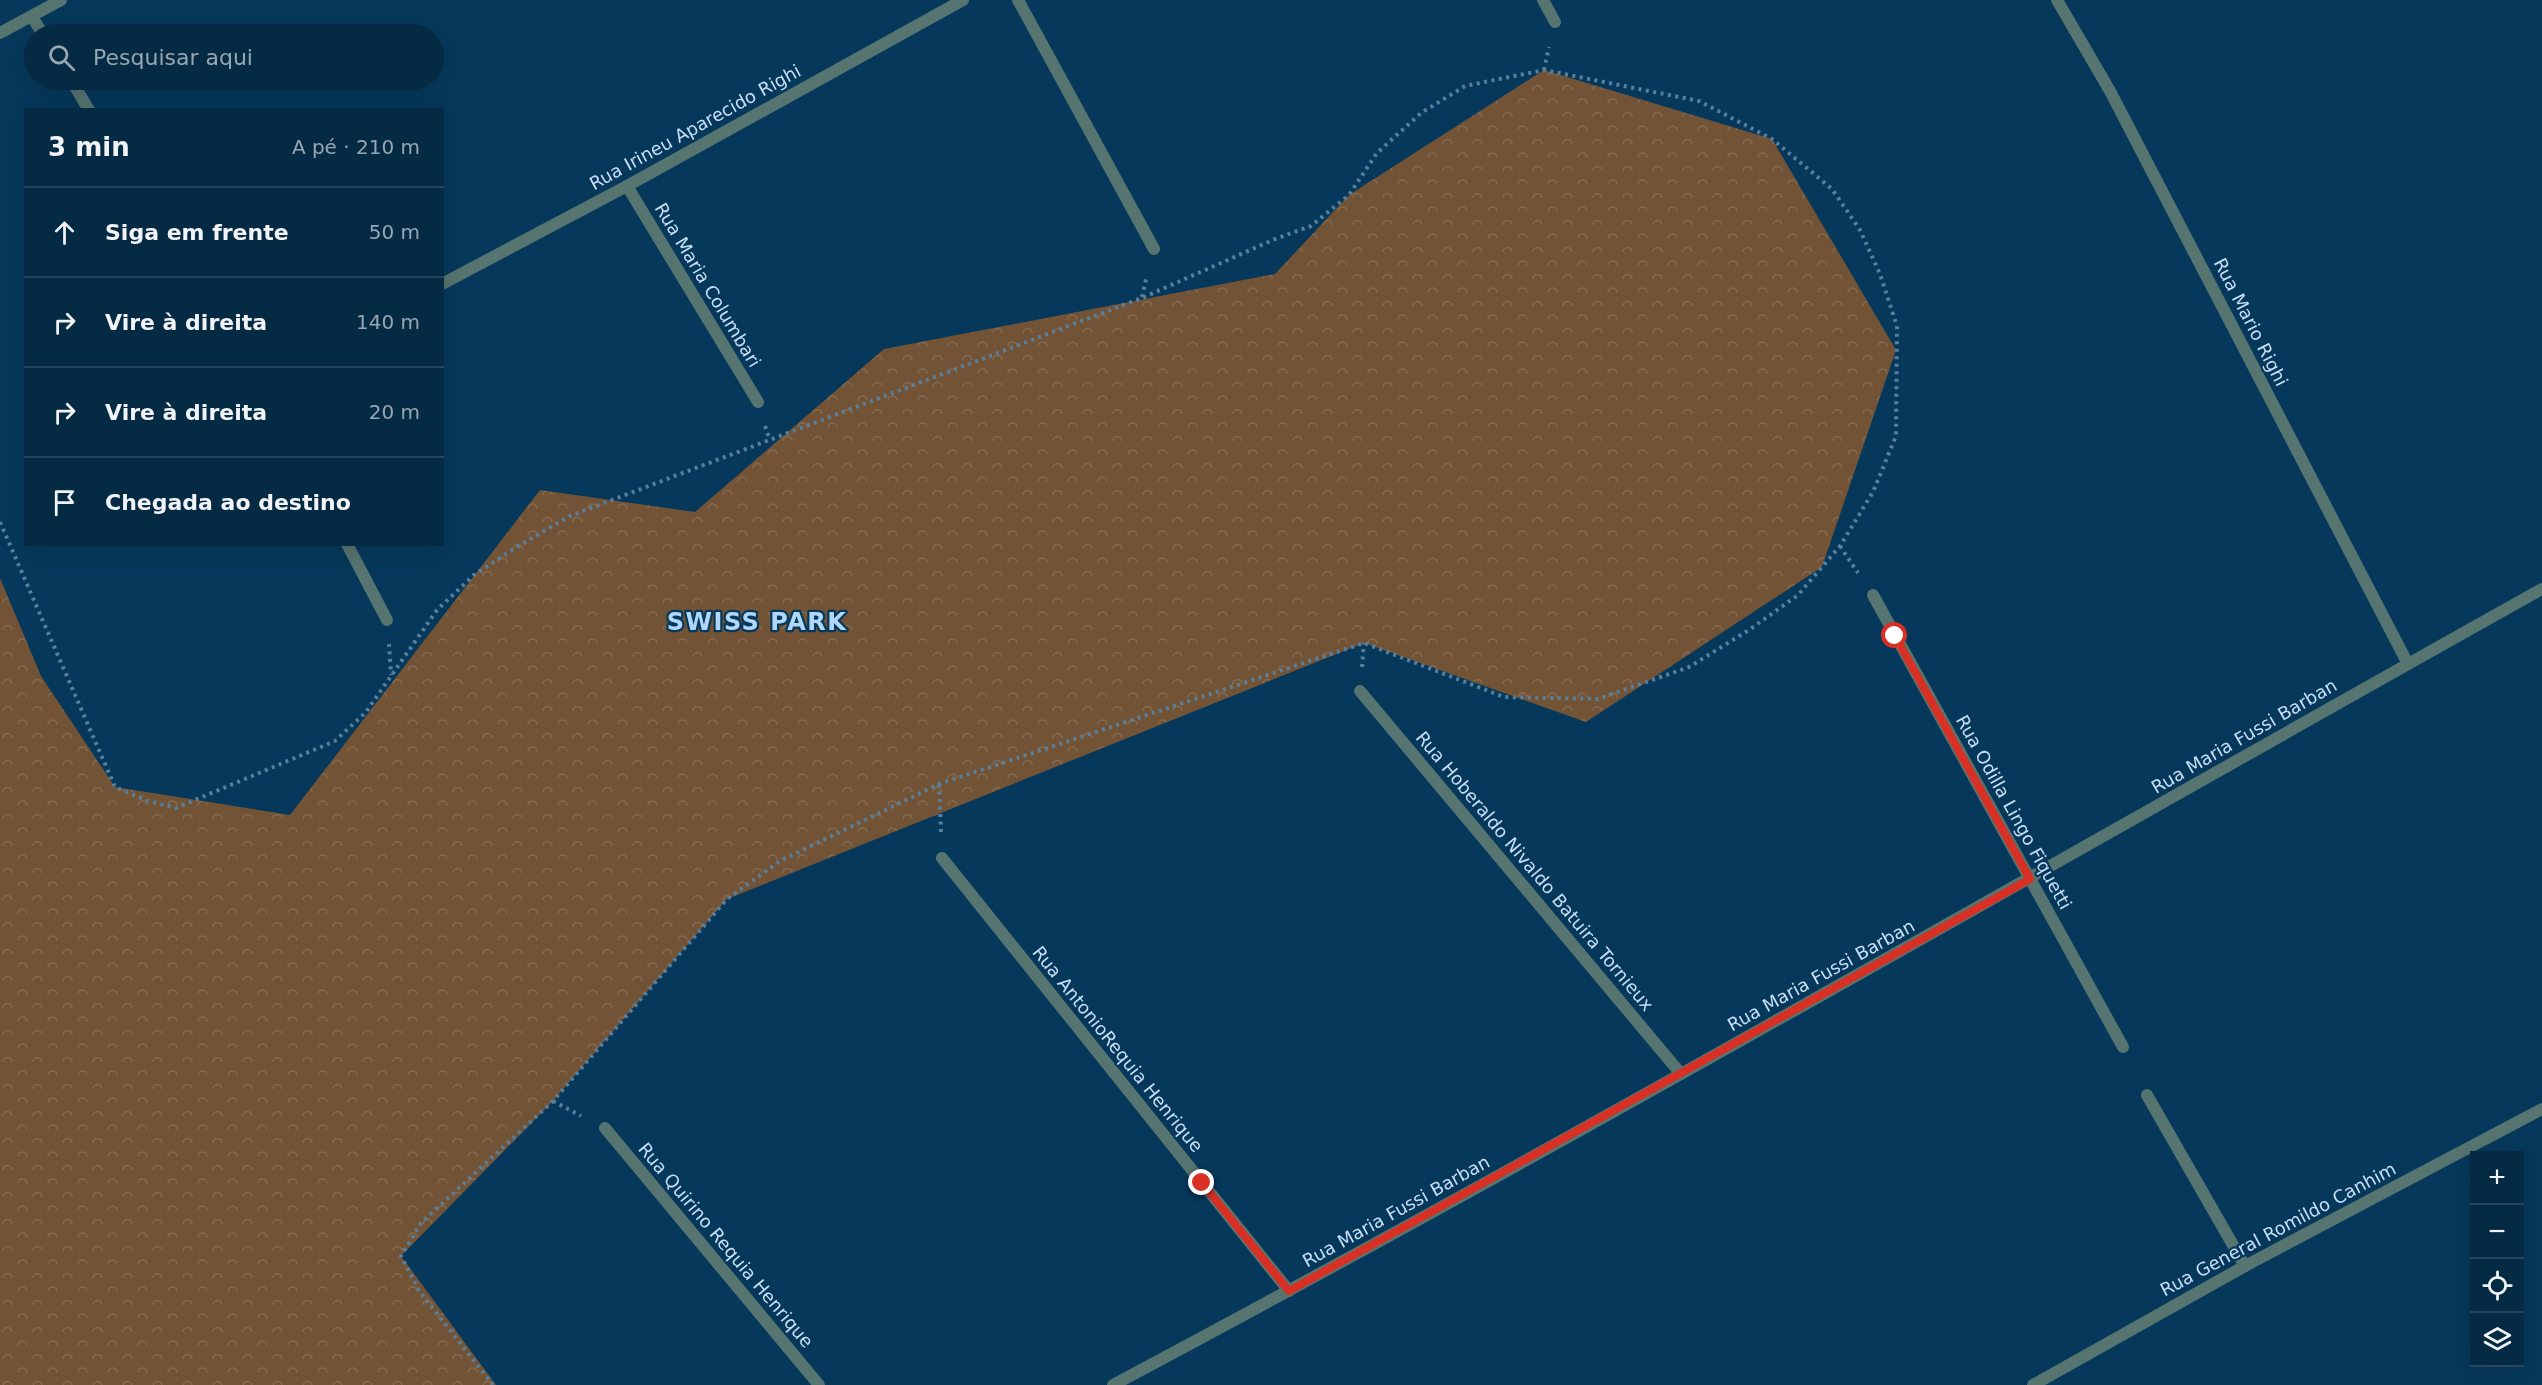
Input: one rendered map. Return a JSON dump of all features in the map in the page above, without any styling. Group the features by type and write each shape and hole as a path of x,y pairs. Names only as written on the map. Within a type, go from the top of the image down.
{"street":[{"path":"0,33 61,0"},
{"name":"Rua Irineu Aparecido Righi","path":"444,283 627,186 963,0"},
{"path":"1018,0 1154,249"},
{"path":"1543,0 1555,22"},
{"name":"Rua Mario Righi","path":"2057,0 2110,91 2408,664"},
{"path":"32,16 37,24"},
{"path":"77,90 88,108"},
{"name":"Rua Maria Columbari","path":"627,186 758,402"},
{"path":"348,546 387,620"},
{"name":"Rua Maria Fussi Barban","path":"1113,1385 1289,1291 1681,1074 2542,589"},
{"name":"Rua Odilla Lingo Fiquetti","path":"1873,595 2123,1047"},
{"name":"Rua Hoberaldo Nivaldo Batuira Tornieux","path":"1360,691 1681,1074"},
{"name":"Rua AntonioRequia Henrique","path":"942,858 1289,1291"},
{"path":"2147,1095 2245,1266"},
{"name":"Rua General Romildo Canhim","path":"2033,1385 2245,1266 2542,1109"},
{"name":"Rua Quirino Requia Henrique","path":"605,1128 819,1385"}],"path":[{"path":"0,522 115,787 148,801 176,808 335,741 366,712 438,610 474,575 570,516 1142,298 1275,239 1311,226 1349,195 1377,153 1421,113 1465,86 1544,70 1700,101 1772,139 1832,189 1860,230 1880,274 1897,326 1896,435 1873,492 1840,546 1798,595 1749,630 1689,667 1598,699 1504,697 1364,644 939,784 780,861 727,900 553,1101 421,1223 401,1256 420,1292 493,1385"},
{"path":"1840,546 1873,595"},
{"path":"939,784 942,858"},
{"path":"553,1101 605,1128"}],"green space":[{"path":"1544,70 1772,139 1896,350 1822,567 1586,722 1364,643 727,899 553,1101 401,1256 496,1385 0,1385 0,578 41,676 115,787 290,815 540,490 695,512 884,349 1275,274 1349,195"}],"district":[{"name":"SWISS PARK","path":"757,622"}],"route":[{"path":"1202,1183 1289,1291 2030,879 1895,636"}]}
